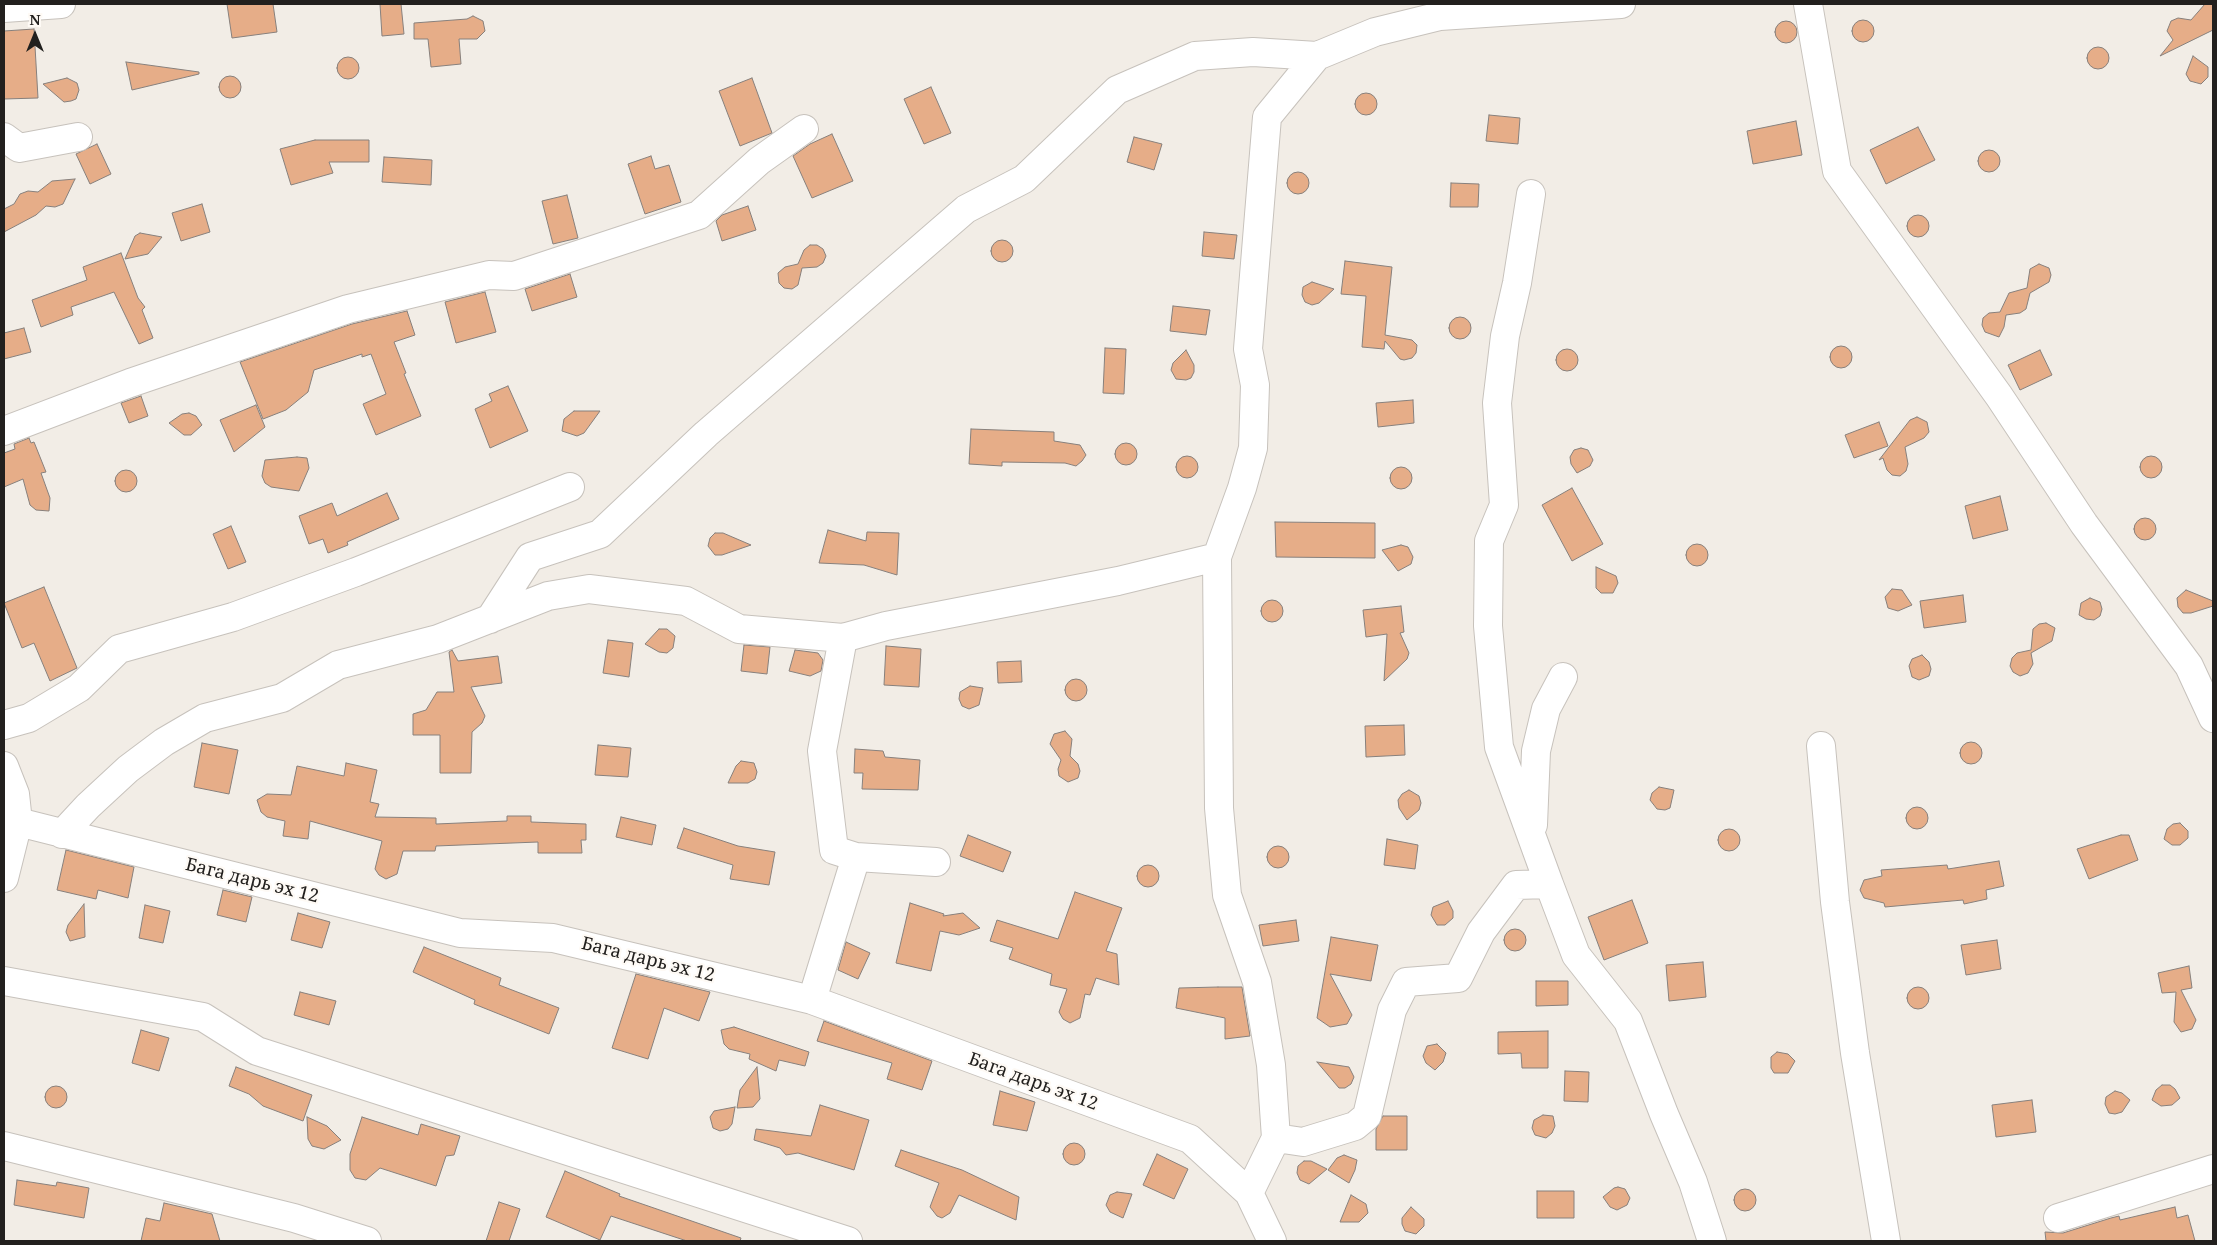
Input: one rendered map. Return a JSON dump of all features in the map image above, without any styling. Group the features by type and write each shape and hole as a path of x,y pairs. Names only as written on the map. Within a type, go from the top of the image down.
{"street":[{"path":"4,8 61,4"},
{"path":"490,619 530,557 600,534 706,434 966,209 1024,179 1117,90 1195,56 1253,52 1317,56 1375,32 1440,16 1620,4"},
{"path":"1808,4 1836,170 1998,396 2084,524 2189,666 2213,718"},
{"path":"1249,1193 1276,1138 1271,1064 1257,982 1227,895 1219,808 1217,557 1242,488 1253,448 1255,385 1248,349 1267,117 1317,56"},
{"path":"4,431 130,383 348,309 490,275 514,276 699,215 759,161 804,129"},
{"path":"4,137 20,148 78,137"},
{"path":"1531,194 1517,283 1505,336 1497,404 1504,505 1489,541 1488,626 1499,747 1576,956 1628,1021 1693,1182 1712,1241"},
{"path":"4,725 29,718 79,688 119,649 233,617 356,572 570,487"},
{"path":"62,834 88,806 128,769 164,742 205,718 282,698 338,665 438,639 548,596 589,589 686,601 738,630 843,638 886,626 1118,581 1217,557"},
{"path":"843,638 822,751 834,850 856,857 936,862"},
{"path":"1533,839 1536,751 1546,710 1563,677"},
{"path":"1821,746 1835,902 1855,1053 1886,1241"},
{"path":"4,766 15,794 18,822 4,878"},
{"name":"Бага дарь эх 12","path":"18,822 460,933 553,938 812,1000 1190,1139 1249,1193 1272,1241"},
{"path":"812,1000 856,857"},
{"path":"1276,1138 1303,1142 1355,1126 1367,1116 1392,1010 1406,982 1458,978 1481,932 1516,886 1549,884"},
{"path":"4,981 202,1017 257,1051 839,1240"},
{"path":"4,1146 294,1218 367,1241"},
{"path":"2058,1218 2213,1169"}],"building":[{"path":"227,4 273,4 277,32 232,38"},
{"path":"380,4 401,4 404,34 382,36"},
{"path":"2205,4 2213,4 2213,30 2160,56 2173,40 2167,31 2171,21 2178,18 2191,20"},
{"path":"473,16 483,21 485,31 477,39 459,39 461,64 431,67 428,39 414,39 414,23 467,19"},
{"path":"1863,20 1871,23 1874,31 1871,39 1863,42 1855,39 1852,31 1855,23"},
{"path":"1786,21 1794,24 1797,32 1794,40 1786,43 1778,40 1775,32 1778,24"},
{"path":"34,29 38,98 4,99 4,31"},
{"path":"2098,47 2106,50 2109,58 2106,66 2098,69 2090,66 2087,58 2090,50"},
{"path":"2193,56 2208,67 2208,77 2201,84 2190,81 2186,74"},
{"path":"344,57 352,57 359,64 359,72 352,79 344,79 337,72 337,64"},
{"path":"126,62 199,72 199,74 132,90"},
{"path":"226,76 234,76 241,83 241,91 234,98 226,98 219,91 219,83"},
{"path":"67,78 77,83 79,90 76,99 71,101 64,102 43,84"},
{"path":"752,78 772,133 740,146 719,91"},
{"path":"931,87 951,133 924,144 904,99"},
{"path":"1362,93 1370,93 1377,100 1377,108 1370,115 1362,115 1355,108 1355,100"},
{"path":"1489,115 1520,118 1518,144 1486,141"},
{"path":"1796,121 1802,155 1753,164 1747,131"},
{"path":"1918,127 1935,160 1886,184 1870,150"},
{"path":"832,134 853,181 812,198 793,156 810,144"},
{"path":"1134,137 1162,144 1154,170 1127,162"},
{"path":"315,140 369,140 369,162 329,162 333,173 291,185 280,149"},
{"path":"97,144 111,174 90,184 76,154"},
{"path":"1985,150 1993,150 2000,157 2000,165 1993,172 1985,172 1978,165 1978,157"},
{"path":"651,156 655,169 669,165 681,202 645,214 628,164"},
{"path":"384,157 432,160 431,185 382,182"},
{"path":"1294,172 1302,172 1309,179 1309,187 1302,194 1294,194 1287,187 1287,179"},
{"path":"75,179 63,204 55,207 46,206 36,215 4,232 4,209 14,204 20,194 28,191 38,192 52,181"},
{"path":"1451,183 1479,184 1478,207 1450,207"},
{"path":"567,195 578,238 553,244 542,201"},
{"path":"202,204 210,232 181,241 172,213"},
{"path":"748,206 756,230 722,241 716,221 722,215"},
{"path":"1918,215 1926,218 1929,226 1926,234 1918,237 1910,234 1907,226 1910,218"},
{"path":"1204,232 1237,235 1234,259 1202,256"},
{"path":"140,233 162,237 148,254 125,259 135,236"},
{"path":"998,240 1006,240 1013,247 1013,255 1006,262 998,262 991,255 991,247"},
{"path":"810,245 817,245 823,249 826,256 823,263 817,267 802,268 798,285 792,289 784,288 779,283 778,273 785,267 798,264 804,250"},
{"path":"121,253 138,298 145,307 142,310 153,338 139,344 114,292 71,307 73,315 41,327 32,300 87,280 83,267"},
{"path":"1345,261 1392,267 1385,335 1412,340 1417,345 1416,353 1412,358 1400,359 1385,341 1384,349 1362,347 1366,296 1341,294"},
{"path":"2039,264 2049,268 2051,275 2049,282 2030,293 2026,309 2020,313 2006,315 2004,327 1999,337 1985,332 1982,325 1983,318 1989,313 2000,312 2009,293 2027,288 2030,269"},
{"path":"570,274 577,297 532,311 525,289"},
{"path":"1312,282 1334,289 1319,303 1312,305 1305,302 1302,295 1303,287"},
{"path":"485,292 496,332 456,343 445,302"},
{"path":"1173,306 1210,310 1206,335 1170,331"},
{"path":"407,311 415,335 394,342 406,373 404,374 421,416 376,435 363,404 386,394 371,354 362,357 362,354 314,370 308,392 286,410 263,419 240,362 352,324"},
{"path":"1460,317 1468,320 1471,328 1468,336 1460,339 1452,336 1449,328 1452,320"},
{"path":"24,328 31,352 4,359 4,333"},
{"path":"1841,346 1849,349 1852,357 1849,365 1841,368 1833,365 1830,357 1833,349"},
{"path":"1105,348 1126,349 1124,394 1103,393"},
{"path":"1563,349 1571,349 1578,356 1578,364 1571,371 1563,371 1556,364 1556,356"},
{"path":"1186,350 1194,365 1194,372 1191,378 1186,380 1176,379 1171,370 1173,363"},
{"path":"2040,350 2052,375 2020,390 2008,365"},
{"path":"508,386 528,431 490,448 475,409 492,401 489,394"},
{"path":"141,396 148,416 129,423 121,403"},
{"path":"1413,400 1414,423 1378,427 1376,403"},
{"path":"256,405 265,427 234,452 220,420"},
{"path":"574,411 600,411 584,433 577,436 562,431 564,419"},
{"path":"189,413 196,416 202,425 191,435 184,435 169,423 182,414"},
{"path":"1917,417 1927,422 1929,432 1924,438 1905,447 1908,464 1906,471 1900,476 1892,475 1887,470 1883,458 1879,460 1910,420"},
{"path":"1879,422 1888,446 1854,458 1845,435"},
{"path":"971,429 1054,432 1054,441 1080,445 1086,455 1076,466 1065,463 1002,462 1002,466 969,464"},
{"path":"29,438 31,443 34,442 46,472 41,473 50,498 49,511 36,510 30,505 23,479 4,487 4,453 15,449 14,444"},
{"path":"1122,443 1130,443 1137,450 1137,458 1130,465 1122,465 1115,458 1115,450"},
{"path":"1581,448 1588,450 1593,460 1590,466 1577,473 1571,464 1570,457 1574,450"},
{"path":"1183,456 1191,456 1198,463 1198,471 1191,478 1183,478 1176,471 1176,463"},
{"path":"2151,456 2159,459 2162,467 2159,475 2151,478 2143,475 2140,467 2143,459"},
{"path":"307,458 309,468 299,491 271,487 265,483 262,476 265,460"},
{"path":"1397,467 1405,467 1412,474 1412,482 1405,489 1397,489 1390,482 1390,474"},
{"path":"126,470 134,473 137,481 134,489 126,492 118,489 115,481 118,473"},
{"path":"1572,488 1603,544 1572,561 1542,505"},
{"path":"387,493 399,519 347,542 348,545 328,553 323,539 309,544 299,516 332,503 337,516"},
{"path":"2000,496 2008,530 1973,539 1965,506"},
{"path":"2145,518 2153,521 2156,529 2153,537 2145,540 2137,537 2134,529 2137,521"},
{"path":"1275,522 1375,523 1375,558 1276,557"},
{"path":"231,526 246,562 228,569 213,534"},
{"path":"828,530 866,541 867,532 899,533 897,575 864,565 819,563"},
{"path":"715,533 723,533 751,545 722,555 715,555 708,546 710,538"},
{"path":"1697,544 1705,547 1708,555 1705,563 1697,566 1689,563 1686,555 1689,547"},
{"path":"1401,545 1408,547 1413,557 1411,564 1398,571 1382,550"},
{"path":"1596,567 1616,576 1618,583 1613,593 1601,593 1596,588"},
{"path":"44,587 77,668 50,681 34,643 22,648 4,603"},
{"path":"1892,589 1902,590 1912,605 1898,611 1888,608 1885,597"},
{"path":"2186,590 2213,601 2213,606 2191,613 2183,613 2178,607 2177,598"},
{"path":"1963,595 1966,622 1924,628 1920,601"},
{"path":"2090,598 2100,602 2102,609 2100,616 2094,620 2086,619 2079,615 2081,603"},
{"path":"1268,600 1276,600 1283,607 1283,615 1276,622 1268,622 1261,615 1261,607"},
{"path":"1401,606 1404,632 1400,633 1409,653 1407,659 1384,681 1387,634 1366,637 1363,610"},
{"path":"2046,623 2055,628 2052,641 2031,653 2033,664 2028,673 2020,676 2013,672 2010,666 2012,658 2017,653 2031,650 2033,629 2039,624"},
{"path":"659,629 667,629 675,636 673,648 667,653 659,652 645,644"},
{"path":"608,640 633,643 629,677 603,673"},
{"path":"744,645 770,647 767,674 741,671"},
{"path":"886,646 921,649 919,687 884,685"},
{"path":"452,650 458,661 498,656 502,683 471,687 485,716 482,723 472,732 471,773 440,773 440,735 413,735 413,714 426,710 437,692 454,692 449,652"},
{"path":"795,650 818,653 823,660 821,671 810,676 789,671"},
{"path":"1922,655 1929,662 1931,669 1929,676 1919,680 1912,677 1909,666 1912,659"},
{"path":"1021,661 1022,682 998,683 997,662"},
{"path":"1072,679 1080,679 1087,686 1087,694 1080,701 1072,701 1065,694 1065,686"},
{"path":"970,686 983,688 979,705 969,709 962,706 959,699 960,692"},
{"path":"1404,725 1405,755 1366,757 1365,726"},
{"path":"1065,731 1072,739 1070,756 1078,764 1080,771 1078,778 1068,782 1059,776 1058,769 1061,760 1050,744 1054,734"},
{"path":"1967,742 1975,742 1982,749 1982,757 1975,764 1967,764 1960,757 1960,749"},
{"path":"202,743 238,750 229,794 194,787"},
{"path":"598,745 631,748 628,777 595,775"},
{"path":"855,749 883,751 885,757 920,760 918,790 862,789 863,773 854,773"},
{"path":"741,761 754,763 757,772 755,779 748,783 728,783 736,766"},
{"path":"346,763 377,770 370,802 379,804 375,817 436,818 436,824 507,821 507,816 531,816 531,822 586,824 586,840 581,840 582,853 538,853 538,842 436,846 435,851 403,851 397,874 386,879 379,875 375,869 382,841 310,821 308,839 283,836 285,821 267,817 261,812 257,800 267,794 291,795 297,766 344,776"},
{"path":"1659,787 1674,790 1670,808 1665,810 1657,809 1650,800 1652,793"},
{"path":"1409,790 1419,796 1421,803 1419,810 1407,820 1399,808 1398,800 1402,794"},
{"path":"1917,807 1925,810 1928,818 1925,826 1917,829 1909,826 1906,818 1909,810"},
{"path":"621,817 656,825 652,845 616,837"},
{"path":"2180,823 2188,831 2188,838 2180,845 2172,845 2164,839 2167,829 2173,824"},
{"path":"684,828 738,846 775,852 769,885 730,879 733,865 677,848"},
{"path":"1725,829 1733,829 1740,836 1740,844 1733,851 1725,851 1718,844 1718,836"},
{"path":"968,835 1011,852 1003,872 960,856"},
{"path":"2121,835 2129,835 2138,860 2089,879 2077,849"},
{"path":"1387,839 1418,845 1415,869 1384,865"},
{"path":"1278,846 1286,849 1289,857 1286,865 1278,868 1270,865 1267,857 1270,849"},
{"path":"66,850 134,867 128,898 98,890 96,899 57,890"},
{"path":"1999,861 2004,886 1986,890 1987,899 1964,904 1963,900 1885,907 1884,903 1864,898 1860,890 1864,880 1882,876 1881,870 1947,865 1948,869"},
{"path":"1144,865 1152,865 1159,872 1159,880 1152,887 1144,887 1137,880 1137,872"},
{"path":"223,890 252,897 246,922 217,915"},
{"path":"1075,892 1122,908 1106,951 1117,954 1119,985 1096,978 1090,995 1085,994 1080,1018 1070,1023 1063,1019 1059,1012 1067,989 1050,985 1052,974 1009,959 1013,948 990,941 997,920 1058,939"},
{"path":"1632,900 1648,943 1604,960 1588,917"},
{"path":"1448,901 1453,911 1453,918 1445,925 1437,925 1431,915 1433,907"},
{"path":"910,903 944,914 943,916 963,913 980,928 959,935 940,931 931,971 896,963"},
{"path":"84,904 85,937 70,941 66,932 68,925"},
{"path":"145,905 170,911 163,943 139,938"},
{"path":"298,913 330,922 322,948 291,940"},
{"path":"1296,920 1299,941 1263,946 1259,925"},
{"path":"1515,929 1523,932 1526,940 1523,948 1515,951 1507,948 1504,940 1507,932"},
{"path":"1331,937 1378,945 1371,981 1330,974 1352,1015 1347,1024 1330,1027 1317,1018"},
{"path":"1997,940 2001,969 1966,975 1961,945"},
{"path":"846,942 870,953 858,979 838,970"},
{"path":"424,947 501,978 499,985 559,1008 549,1034 474,1004 475,1000 413,972"},
{"path":"1703,962 1706,997 1669,1001 1666,965"},
{"path":"2189,966 2192,988 2181,990 2196,1020 2192,1029 2181,1032 2174,1022 2176,992 2162,993 2158,973"},
{"path":"636,974 710,992 699,1021 664,1008 648,1059 612,1048"},
{"path":"1536,981 1568,981 1568,1005 1536,1006"},
{"path":"1242,987 1250,1036 1225,1039 1225,1018 1176,1008 1179,988"},
{"path":"1918,987 1926,990 1929,998 1926,1006 1918,1009 1910,1006 1907,998 1910,990"},
{"path":"300,992 336,1001 329,1025 294,1015"},
{"path":"824,1021 932,1061 922,1090 887,1079 892,1063 817,1041"},
{"path":"734,1027 809,1052 805,1066 779,1060 776,1071 749,1059 750,1054 729,1049 724,1044 721,1030"},
{"path":"141,1030 169,1038 159,1071 132,1063"},
{"path":"1548,1031 1548,1068 1522,1068 1521,1053 1498,1054 1498,1032"},
{"path":"1437,1044 1446,1053 1443,1062 1435,1070 1426,1063 1423,1056 1427,1046"},
{"path":"1777,1052 1788,1054 1795,1061 1788,1073 1774,1073 1771,1068 1771,1057"},
{"path":"1317,1062 1349,1067 1354,1077 1351,1084 1345,1088 1339,1088"},
{"path":"236,1067 312,1095 303,1121 263,1106 249,1094 229,1086"},
{"path":"757,1067 760,1099 753,1107 737,1108 740,1090"},
{"path":"1565,1071 1589,1072 1588,1102 1564,1101"},
{"path":"2162,1085 2170,1085 2175,1089 2180,1098 2172,1105 2161,1106 2152,1100 2156,1090"},
{"path":"56,1086 64,1089 67,1097 64,1105 56,1108 48,1105 45,1097 48,1089"},
{"path":"1000,1091 1035,1102 1027,1131 993,1125"},
{"path":"2115,1091 2122,1093 2130,1100 2122,1112 2115,1114 2109,1113 2105,1104 2106,1097"},
{"path":"2032,1100 2036,1132 1996,1137 1992,1105"},
{"path":"820,1105 869,1120 854,1170 798,1153 786,1155 780,1148 754,1140 756,1129 811,1136"},
{"path":"735,1107 732,1124 728,1129 720,1131 713,1128 710,1117 714,1111"},
{"path":"1543,1115 1553,1116 1555,1126 1552,1133 1546,1138 1535,1135 1532,1128 1534,1120"},
{"path":"1383,1116 1407,1116 1407,1150 1376,1150 1376,1129"},
{"path":"307,1117 327,1126 341,1140 324,1149 312,1146 308,1139"},
{"path":"362,1117 418,1135 421,1124 460,1136 454,1155 446,1156 436,1186 380,1168 366,1180 355,1178 350,1170 350,1154"},
{"path":"1074,1143 1082,1146 1085,1154 1082,1162 1074,1165 1066,1162 1063,1154 1066,1146"},
{"path":"901,1150 962,1170 1019,1197 1016,1220 959,1195 950,1213 942,1218 937,1216 930,1207 939,1183 895,1166"},
{"path":"1157,1154 1188,1169 1174,1199 1143,1185"},
{"path":"1344,1155 1357,1160 1349,1183 1328,1170 1337,1158"},
{"path":"1304,1161 1311,1161 1327,1169 1309,1184 1300,1180 1297,1173 1298,1166"},
{"path":"565,1171 620,1194 619,1196 741,1238 740,1241 687,1241 611,1216 600,1240 546,1217"},
{"path":"17,1180 56,1186 57,1182 89,1188 84,1218 14,1205"},
{"path":"1618,1187 1625,1189 1630,1198 1627,1205 1617,1210 1610,1207 1603,1197"},
{"path":"1745,1189 1753,1192 1756,1200 1753,1208 1745,1211 1737,1208 1734,1200 1737,1192"},
{"path":"1537,1191 1574,1191 1574,1218 1537,1218"},
{"path":"1117,1192 1132,1194 1123,1218 1110,1212 1106,1205 1110,1195"},
{"path":"1351,1195 1366,1204 1368,1213 1359,1222 1340,1222"},
{"path":"499,1202 520,1209 509,1241 486,1241"},
{"path":"164,1203 212,1214 220,1241 141,1241 146,1218 160,1221"},
{"path":"1411,1207 1424,1219 1424,1226 1416,1234 1405,1231 1402,1224 1402,1218"},
{"path":"2175,1207 2177,1218 2188,1215 2195,1241 2046,1241 2045,1232 2063,1233 2119,1216 2120,1220"}]}
